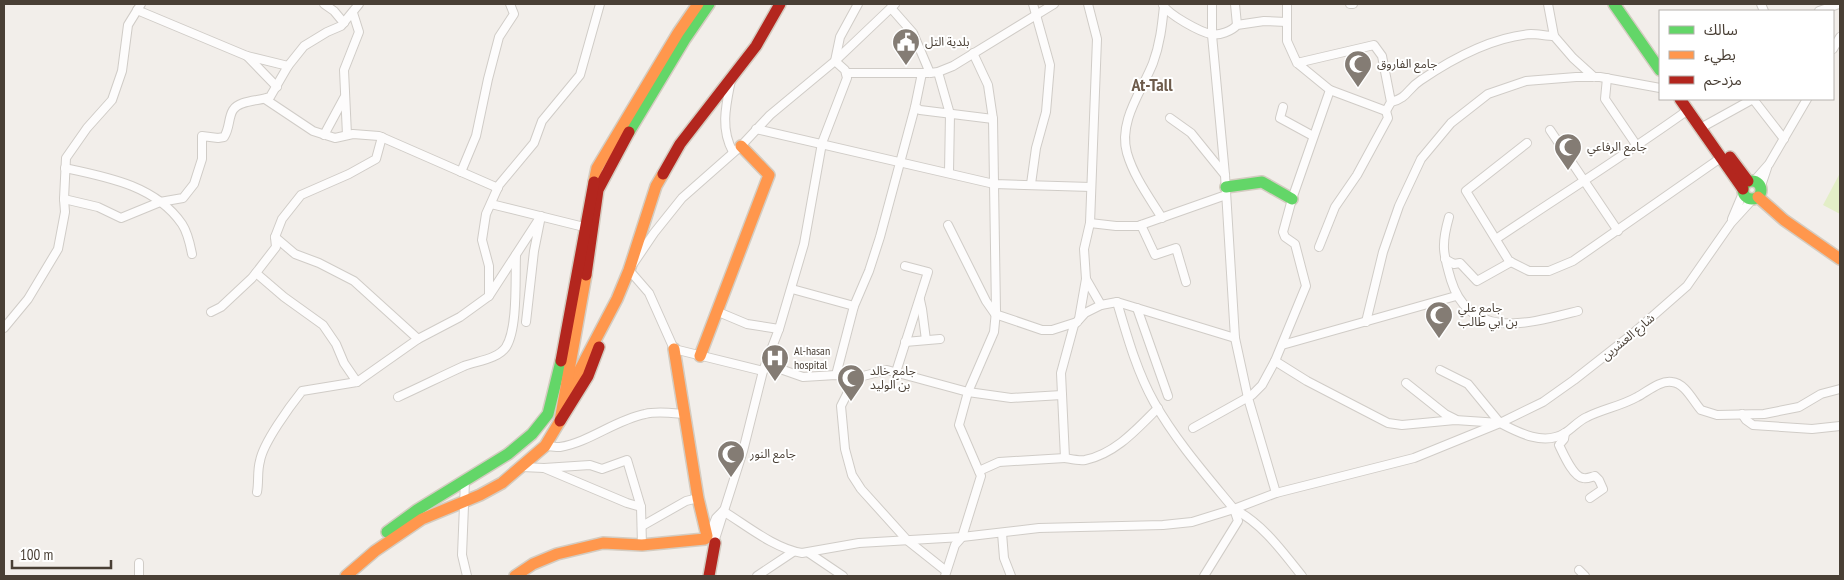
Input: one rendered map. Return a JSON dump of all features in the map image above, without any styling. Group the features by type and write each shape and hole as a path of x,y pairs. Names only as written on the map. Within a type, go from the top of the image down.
{"main road":[{"path":"548,414 560,367 584,227 597,168 678,33 698,4"},
{"path":"560,422 590,255 598,190 622,144 685,39 709,4"},
{"path":"346,576 375,550 422,519 480,495 502,482 522,467 544,446 588,376 630,270 656,186 680,144 756,46 780,4"},
{"path":"1614,4 1659,69"},
{"path":"1623,4 1659,57"},
{"path":"1688,104 1706,125 1751,189"},
{"path":"1688,104 1722,157 1751,189 1784,220 1840,259"},
{"path":"700,356 769,175 737,149"},
{"path":"1225,185 1262,182 1292,198"},
{"path":"336,576 370,544 417,510 508,454 532,434 576,377 617,299"},
{"path":"674,349 698,498 709,539 709,576"},
{"path":"508,454 522,467"},
{"path":"515,576 533,564 557,554 603,543 642,545 709,539"},
{"path":"703,576 709,539"}],"street":[{"path":"324,4 334,11 344,23"},
{"path":"64,199 98,207 121,218 160,202 183,198 194,184 202,159 202,136 218,138 224,136 228,131 232,110 238,104 270,97 288,66 304,46 344,23 359,4"},
{"path":"461,172 476,136 499,37 514,14 510,4"},
{"path":"489,296 488,266 482,240 486,214 498,188 534,143 542,121 580,75 600,4"},
{"path":"835,61 840,37 858,4"},
{"path":"1031,184 1036,148 1046,112 1050,65 1033,4"},
{"path":"835,61 847,72 938,72 953,66 1054,4"},
{"path":"1077,321 1086,279 1084,249 1090,223 1097,39 1088,4"},
{"path":"1212,4 1212,35 1225,185 1235,338 1248,398 1276,493"},
{"path":"1163,5 1166,10 1181,20 1212,35 1233,30 1237,25 1235,4"},
{"path":"1286,4 1287,41 1297,63 1330,90 1386,111"},
{"path":"1548,4 1554,36 1573,58 1594,77"},
{"path":"1822,10 1839,4"},
{"path":"1162,218 1140,183 1127,153 1125,131 1136,97 1153,63 1161,36 1163,5"},
{"path":"836,375 854,306 875,254 899,163 926,73 913,33 893,6 835,61 756,129 737,149 682,198 654,233 630,270 649,293 674,349 803,377 836,375 855,378 887,370 968,392 1011,398 1062,395"},
{"path":"4,328 28,299 58,249 65,212 66,158 112,100 122,71 128,26 139,7 247,56 288,66"},
{"path":"347,135 344,70 359,32 353,13"},
{"path":"1237,25 1286,22"},
{"path":"1391,102 1401,100 1416,83 1437,69 1500,40 1532,34 1554,36"},
{"path":"1297,63 1374,45 1382,56 1391,102 1386,111 1388,118 1357,175 1335,207 1319,247"},
{"path":"855,378 840,406 845,449 852,475 861,489 907,540 945,574 955,546 962,537 981,476 959,425 968,392 994,332 995,314 993,119 988,84 973,53"},
{"path":"247,56 277,86"},
{"path":"709,539 722,520 723,511 743,451 764,367 792,288 804,244 822,143 847,78 847,72"},
{"path":"938,72 950,114 949,172"},
{"path":"1366,322 1383,252 1399,206 1422,160 1451,123 1488,94 1526,81 1576,76 1607,78 1659,88"},
{"path":"732,78 724,112 725,128 729,144 737,149"},
{"path":"1607,78 1605,99 1637,146"},
{"path":"1193,428 1248,398 1262,385 1275,361 1306,286 1295,244 1285,237 1283,232 1312,136 1330,90"},
{"path":"324,135 344,98"},
{"path":"265,99 313,132 335,138 353,134 382,137 498,188"},
{"path":"1706,125 1751,100"},
{"path":"1754,100 1784,139"},
{"path":"1730,223 1769,164 1806,100"},
{"path":"1496,239 1637,146 1688,104"},
{"path":"915,107 920,110 993,119"},
{"path":"1283,107 1280,118 1312,136"},
{"path":"1170,118 1191,133 1225,185"},
{"path":"756,129 822,143 899,163 949,172 994,184 1091,186"},
{"path":"1550,130 1618,231"},
{"path":"210,312 220,307 256,273 276,247 275,237 282,219 301,195 350,174 376,159 382,137"},
{"path":"1526,143 1466,191 1511,262 1529,271 1550,271 1573,261 1722,157"},
{"path":"65,168 121,182 150,194 182,224 192,254"},
{"path":"1090,223 1116,226 1141,225 1162,218 1225,185"},
{"path":"1730,223 1751,189"},
{"path":"490,204 584,227"},
{"path":"257,492 259,466 263,451 302,391 357,382 418,339 460,317 489,296 541,216"},
{"path":"526,322 534,252 541,216"},
{"path":"1449,217 1443,246 1445,259 1456,296 1474,314 1489,322 1537,322 1578,311"},
{"name":"شارع العشرين","path":"809,553 859,542 962,537 1040,528 1163,525 1192,522 1276,493 1414,458 1500,423 1543,402 1574,380 1630,336 1687,286 1730,223"},
{"path":"948,225 986,301 995,314 1042,330 1052,330 1077,321"},
{"path":"1141,225 1155,255 1176,248 1186,282"},
{"path":"275,237 295,254 319,263 354,281 418,339"},
{"path":"398,397 466,365 488,359 505,349 510,338 515,307 516,255"},
{"path":"1445,259 1454,264 1460,263 1477,281 1511,262"},
{"path":"896,372 928,272 905,266"},
{"path":"256,273 284,297 323,325 357,382"},
{"path":"1086,279 1101,305"},
{"path":"792,288 854,306"},
{"path":"1282,345 1456,296"},
{"path":"920,300 926,340"},
{"path":"1065,458 1061,373 1074,325 1085,313 1101,305 1117,302 1235,338"},
{"path":"1117,302 1139,368 1158,408 1169,426 1234,509 1238,521 1204,576"},
{"path":"1137,308 1168,396"},
{"path":"716,311 747,324 779,329"},
{"path":"905,342 940,339"},
{"path":"1275,361 1306,381 1388,423 1402,425 1455,420 1500,423"},
{"path":"1440,370 1468,384 1500,423 1518,433 1542,439 1564,433 1577,422 1619,406 1661,383 1672,382 1685,388 1701,410 1717,415 1764,414 1799,407 1821,394 1840,389"},
{"path":"1406,383 1444,414 1455,420"},
{"path":"979,471 999,462 1065,458 1084,460 1105,452 1128,439 1158,408"},
{"path":"544,446 560,447 628,418 645,414 658,412 684,414"},
{"path":"1742,414 1753,425 1812,429 1840,426"},
{"path":"1564,433 1564,439 1559,445 1574,473 1579,478 1586,479 1595,476 1602,486 1603,489 1590,498"},
{"path":"522,467 590,466 602,469 627,460 641,507 642,545"},
{"path":"544,468 626,503 641,507"},
{"path":"465,481 462,556 467,576"},
{"path":"642,526 686,501 698,498"},
{"path":"1234,509 1247,516 1269,536 1302,576"},
{"path":"723,511 778,545 794,552 809,553 843,576"},
{"path":"1002,533 1004,558 1011,576"},
{"path":"757,576 794,552"},
{"path":"139,564 139,576"},
{"path":"1579,570 1585,576"}],"green space":[{"path":"1840,173 1840,214 1823,205"}],"traffic: fast":[{"path":"629,132 685,39 709,4"},
{"path":"1614,4 1659,69"},
{"path":"1748,181 1756,181 1761,186 1761,190 1759,197 1748,199 1743,194 1743,186 1748,181"},
{"path":"1226,187 1262,182 1292,199"},
{"path":"387,532 417,510 508,454 532,434 548,414 561,361"}],"traffic: slow":[{"path":"594,182 597,168 678,33 698,4"},
{"path":"700,356 769,175 741,146"},
{"path":"566,391 576,377 617,299 629,270 656,186 663,174"},
{"path":"1758,197 1784,220 1840,259"},
{"path":"346,576 375,551 422,519 480,495 502,483 545,446 560,421 586,275"},
{"path":"674,349 698,498 707,536"},
{"path":"515,576 533,564 557,554 603,543 642,545 705,539"}],"traffic: jam":[{"path":"663,174 680,144 756,46 780,4"},
{"path":"1681,100 1743,189"},
{"path":"586,275 598,190 629,132"},
{"path":"1730,157 1748,181"},
{"path":"561,361 594,182"},
{"path":"560,421 588,376 599,347"},
{"path":"709,576 715,543"}],"place":[{"name":"بلدية التل","path":"906,66"},
{"name":"جامع الفاروق","path":"1358,88"},
{"name":"جامع الرفاعي","path":"1568,171"},
{"name":"جامع علي بن ابي طالب","path":"1439,339"},
{"name":"Al-hasan hospital","path":"775,382"},
{"name":"جامع خالد بن الوليد","path":"851,402"},
{"name":"جامع النور","path":"731,478"}],"district":[{"name":"At-Tall","path":"1152,85"}]}
